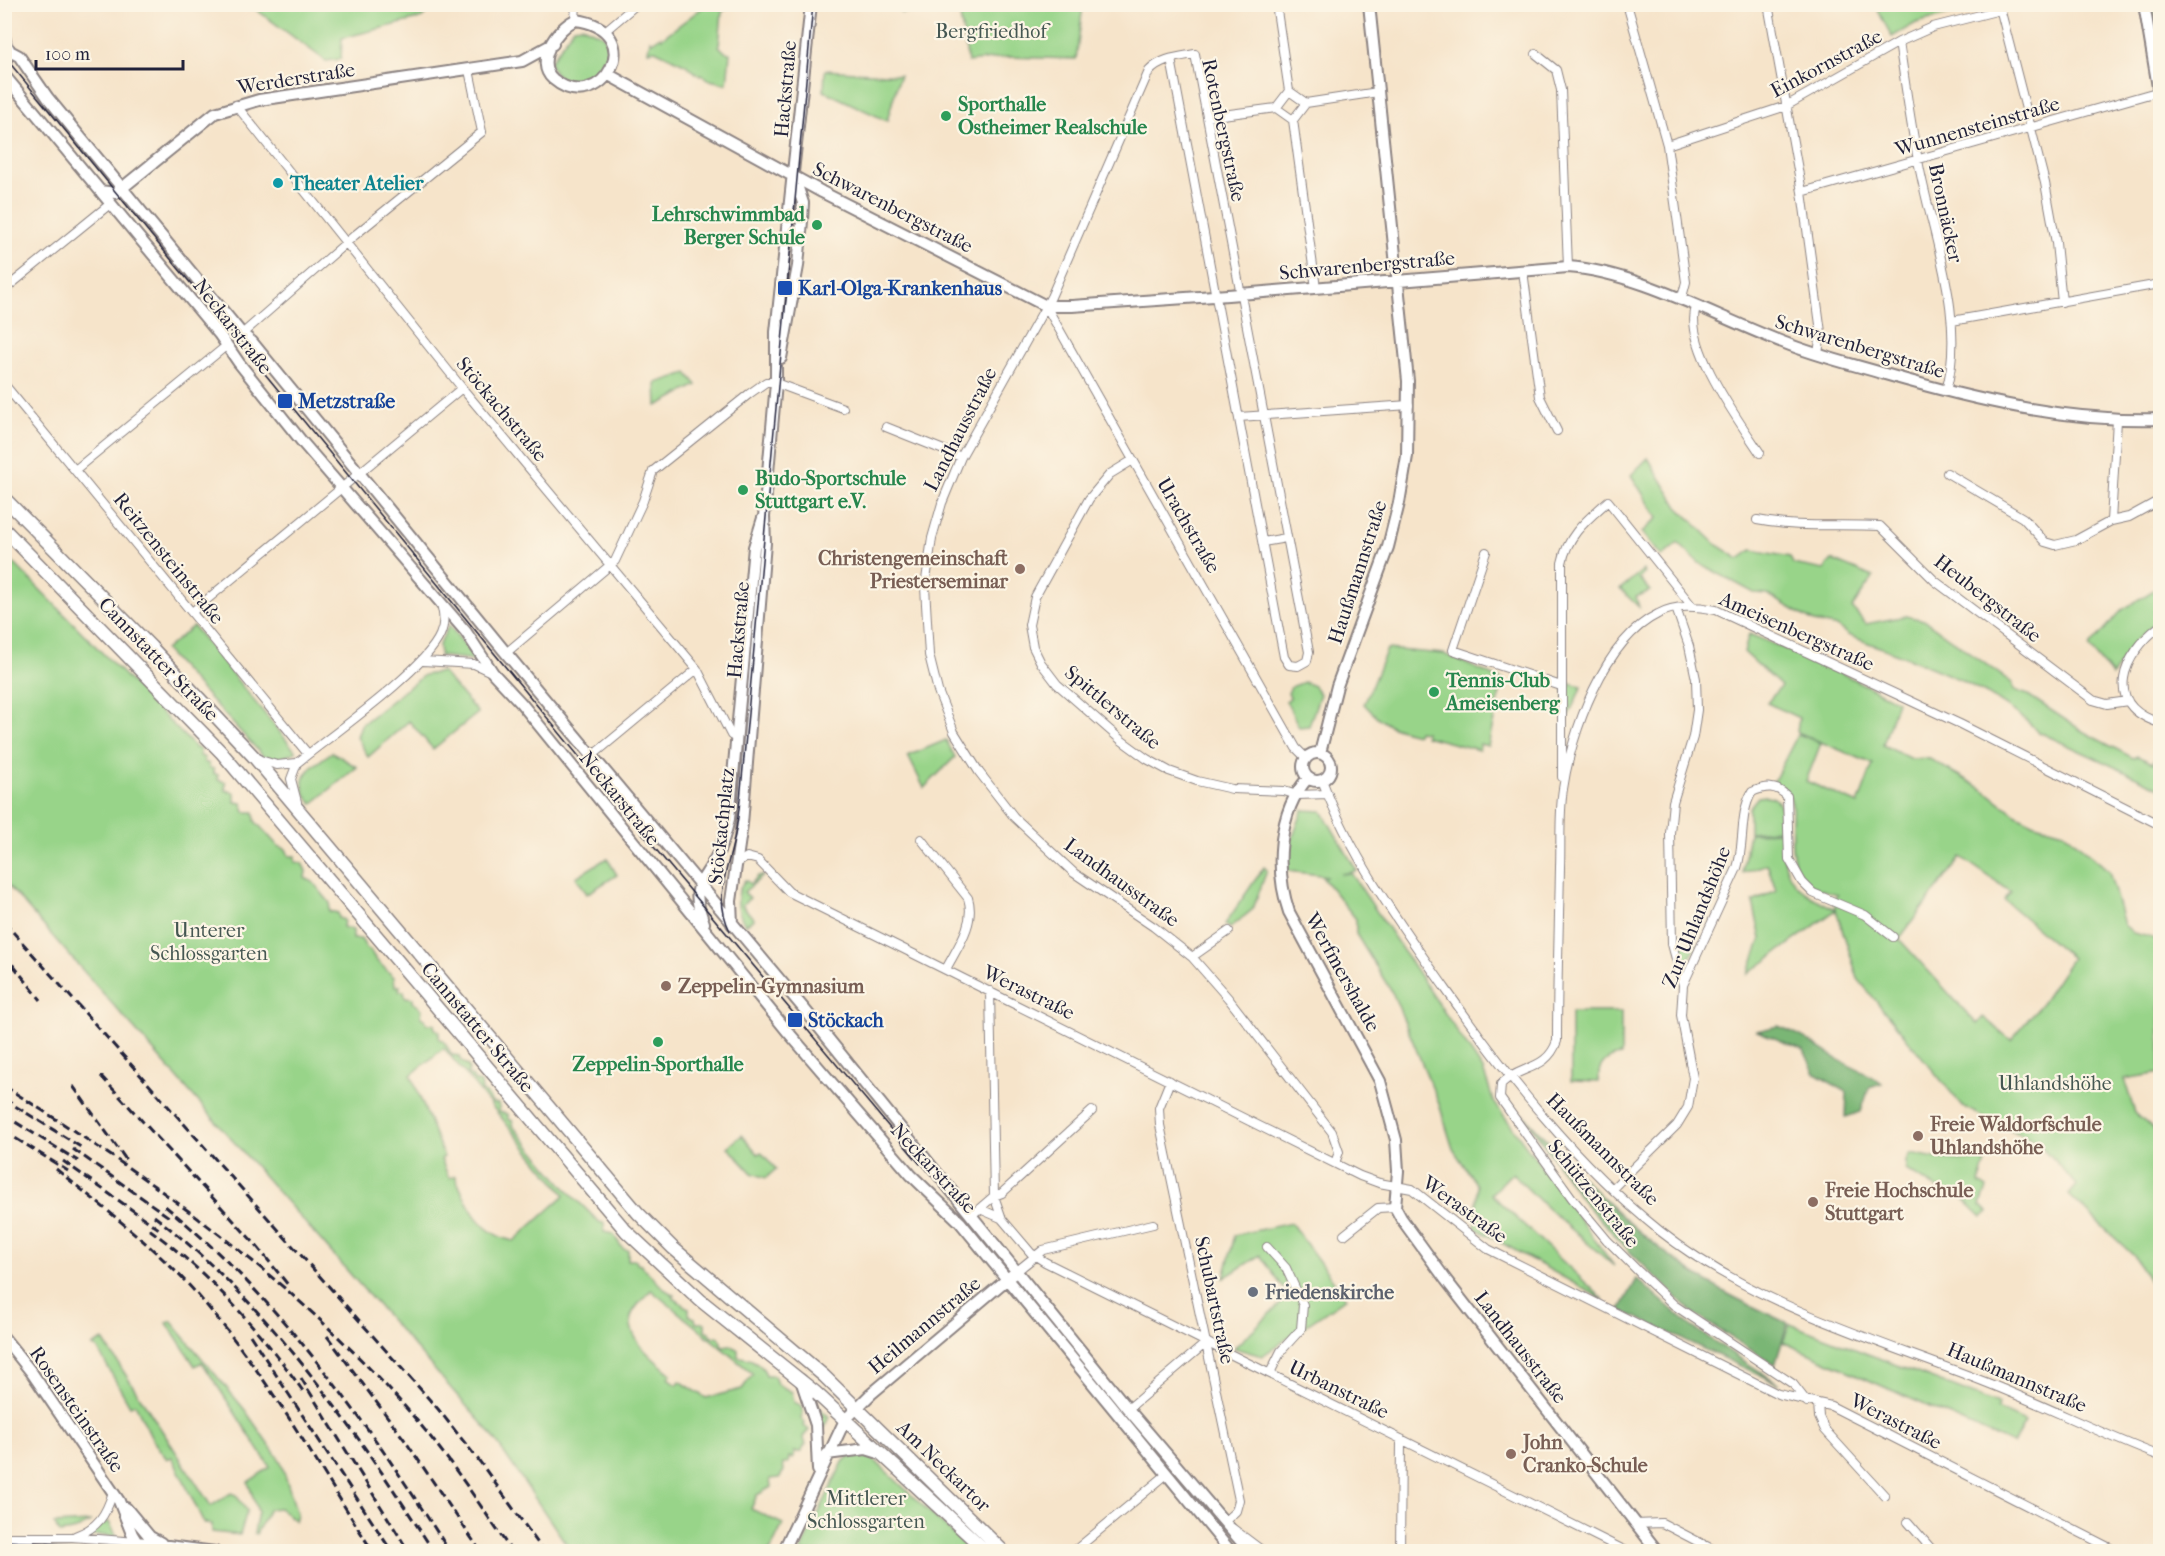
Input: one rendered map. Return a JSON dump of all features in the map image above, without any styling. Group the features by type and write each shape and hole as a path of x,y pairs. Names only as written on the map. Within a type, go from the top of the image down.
{"main road":[{"name":"Cannstatter Straße","path":"4,498 151,646 254,757 628,1202 673,1248 803,1357 856,1408"},
{"name":"Cannstatter Straße","path":"4,529 221,752 618,1223 700,1300 799,1378 845,1420"},
{"name":"Am Neckartor","path":"856,1408 1004,1551"},
{"name":"Am Neckartor","path":"845,1420 987,1551"}],"street":[{"path":"575,20 576,4"},
{"path":"606,30 638,4"},
{"name":"Hackstraße","path":"748,732 765,543 764,517 776,332 811,4"},
{"path":"1276,4 1288,91 1276,108"},
{"name":"Haußmannstraße","path":"1320,753 1337,686 1393,529 1407,456 1409,405 1369,4"},
{"path":"1627,4 1667,145 1686,282 1681,301"},
{"path":"1768,4 1802,192 1821,332 1818,354"},
{"path":"2144,4 2160,94"},
{"path":"2000,7 2032,128 2056,243 2062,302"},
{"name":"Einkornstraße","path":"1667,145 1786,106 1899,42 1933,27 2000,7"},
{"path":"525,59 545,68 561,85 577,89 594,85 609,75 615,52 606,30 575,20 563,28 553,44 544,60 545,68"},
{"path":"4,27 7,49 4,67"},
{"name":"Bronnäcker","path":"1899,42 1918,161 1952,321 1949,380 1946,391"},
{"name":"Werderstraße","path":"123,188 215,113 236,105 469,70 525,59 553,44"},
{"name":"Neckarstraße","path":"7,49 19,56 48,98 947,1185 976,1212 1017,1271 1128,1409 1250,1551"},
{"name":"Rotenbergstraße","path":"1195,54 1207,117 1309,652 1306,661 1298,666 1289,665 1284,657 1171,59 1195,54"},
{"path":"1536,54 1556,70 1561,90 1568,267"},
{"name":"Landhausstraße","path":"1171,59 1156,64 1149,71 1046,306 961,457 942,503 932,538 924,607 933,674 954,732 995,794 1053,856 1074,873 1154,927 1192,957 1228,998 1332,1132 1339,1152 1335,1163"},
{"path":"242,334 347,245 355,235 482,132 469,70"},
{"name":"Neckarstraße","path":"4,75 219,334 226,346 342,487 466,632 493,673 521,703 787,1030 911,1174 960,1222 1219,1535 1228,1550"},
{"name":"Schwarenbergstraße","path":"609,75 794,176 1046,306 1216,296 1568,267 1608,272 1818,354 1946,391 2074,417 2117,420 2160,419"},
{"path":"1288,91 1306,103 1378,92"},
{"name":"Wunnensteinstraße","path":"1802,192 2160,94"},
{"path":"1306,103 1293,120 1316,288"},
{"name":"Stöckachstraße","path":"236,105 462,388 698,669 731,735 736,738"},
{"path":"1207,117 1276,108 1293,120"},
{"path":"100,191 111,194 123,188"},
{"path":"4,290 110,204"},
{"path":"1523,271 1540,397 1557,431"},
{"path":"1952,321 2160,284"},
{"name":"Urachstraße","path":"1046,306 1296,748 1306,759"},
{"path":"1696,307 1692,317 1694,328 1710,373 1720,393 1760,453"},
{"path":"75,470 226,346"},
{"path":"506,652 618,556 643,501 653,471 749,394 766,382 774,382 843,408"},
{"name":"Reitzensteinstraße","path":"4,384 308,754"},
{"path":"192,612 462,388"},
{"path":"1239,417 1409,405"},
{"path":"2111,521 2117,420"},
{"path":"886,428 961,457"},
{"name":"Spittlerstraße","path":"1132,460 1110,474 1089,499 1040,586 1029,618 1036,654 1057,684 1121,740 1157,765 1209,785 1244,791 1284,791 1297,795 1328,794"},
{"path":"1947,473 2023,518 2044,542 2055,546 2076,540 2111,521 2129,517 2160,500"},
{"path":"1563,790 1560,686 1562,562 1565,547 1572,534 1608,501 1692,606"},
{"name":"Hackstraße","path":"699,883 717,856 724,839 754,547 764,517"},
{"name":"Heubergstraße","path":"1757,520 1784,525 1880,526 1935,581 2093,700 2107,704 2128,701"},
{"path":"1263,542 1286,538"},
{"path":"1486,552 1453,650 1560,686"},
{"path":"301,812 291,784 292,773 297,763 423,661 435,646 442,628 441,603"},
{"name":"Ameisenbergstraße","path":"1509,1076 1533,1068 1554,1051 1557,1041 1563,790 1577,728 1613,657 1640,624 1659,612 1692,606 1716,610 1749,623 2046,766 2160,825"},
{"path":"1676,609 1689,646 1696,679 1697,710 1693,737 1673,802 1670,834 1672,944 1683,985"},
{"path":"2160,626 2143,640 2126,665 2124,689 2128,701 2149,720 2160,723"},
{"path":"423,661 474,664 493,673"},
{"path":"592,756 698,669"},
{"path":"736,738 748,732"},
{"name":"Stöckachplatz","path":"732,924 730,911 748,732"},
{"path":"1320,753 1331,763 1330,773 1322,780 1315,781 1308,778 1303,769 1306,759 1320,753"},
{"path":"254,757 277,765 297,763"},
{"name":"Werfmershalde","path":"1308,778 1297,795 1280,849 1279,865 1284,896 1299,930 1380,1081 1396,1140 1397,1186"},
{"name":"Haußmannstraße","path":"1322,780 1362,863 1431,967 1509,1076 1612,1189 1661,1232 1704,1261 1765,1295 2034,1401 2160,1456"},
{"name":"Zur Uhlandshöhe","path":"1612,1189 1677,1125 1688,1107 1693,1078 1680,1015 1683,985 1737,868 1742,851 1746,803 1752,792 1762,788 1780,789 1787,796 1789,859 1802,882 1813,893 1865,915 1893,937"},
{"path":"921,839 968,898 970,905 969,922 946,969"},
{"name":"Werastraße","path":"736,864 747,857 758,860 785,890 1379,1184 1412,1189 1488,1249 1778,1394 1831,1406 2118,1551"},
{"path":"699,883 698,908 707,932"},
{"path":"1192,957 1229,931"},
{"path":"990,991 994,1196 1002,1193 1092,1111"},
{"name":"Schützenstraße","path":"1509,1076 1501,1084 1500,1098 1572,1198 1607,1240 1674,1305 1793,1384 1807,1402"},
{"name":"Schubartstraße","path":"1170,1080 1160,1108 1160,1125 1239,1500 1236,1511 1226,1524"},
{"path":"911,1174 919,1178 926,1176 929,1170 928,1161"},
{"path":"931,1195 933,1184 939,1182 947,1185"},
{"path":"1344,1235 1378,1208 1395,1207 1397,1186"},
{"name":"Neckarstraße","path":"976,1212 994,1196 1002,1219 1035,1256"},
{"name":"Landhausstraße","path":"1395,1207 1411,1235 1658,1551"},
{"name":"Neckarstraße","path":"976,1212 1002,1219"},
{"path":"1017,1271 1043,1250 1153,1224"},
{"path":"1267,1247 1286,1268 1303,1305 1301,1329 1281,1351 1270,1373"},
{"name":"Urbanstraße","path":"1035,1256 1628,1551"},
{"name":"Heilmannstraße","path":"845,1420 856,1408 1017,1271"},
{"name":"Rosensteinstraße","path":"4,1338 32,1373 116,1497 150,1537 166,1544"},
{"path":"1128,1409 1207,1342"},
{"path":"799,1378 816,1425 818,1477"},
{"path":"1818,1402 1819,1417 1825,1430 1885,1496"},
{"path":"783,1551 845,1420"},
{"path":"1400,1551 1401,1438"},
{"path":"827,1454 866,1449 881,1453"},
{"path":"1073,1551 1167,1474"},
{"path":"72,1537 93,1528 101,1521 116,1497"},
{"name":"Rosensteinstraße","path":"116,1497 140,1547"},
{"path":"1908,1522 1934,1551"},
{"path":"1635,1524 1662,1523 1718,1551"},
{"path":"1219,1535 1226,1524 1264,1551"},
{"path":"4,1537 72,1537 140,1547 166,1544 215,1551"}],"green space":[{"path":"1986,4 1916,23 1892,37 1875,5"},
{"path":"250,5 432,5 422,18 342,38 341,59 326,61"},
{"path":"706,5 731,5 722,12 719,46 725,52 730,53 727,84 710,80 701,74 700,76 686,65 655,50 648,51 650,40 652,42 661,36 662,38"},
{"path":"897,5 937,5 934,8 902,13"},
{"name":"Bergfriedhof","path":"958,5 1083,5 1076,59 1008,57 968,62"},
{"path":"2150,5 2158,5 2160,65"},
{"path":"582,26 604,36 608,53 605,66 598,75 588,80 576,82 564,80 555,73 550,62 574,27"},
{"path":"825,70 900,75 887,121 824,91"},
{"path":"687,373 697,385 657,406 656,383"},
{"path":"1648,458 1678,507 1717,545 1739,559 1752,550 1790,557 1793,564 1824,570 1832,560 1873,577 1852,608 1866,624 1906,616 1924,620 2012,683 2014,690 2028,695 2084,732 2133,758 2137,756 2153,763 2160,749 2160,788 2039,732 2019,715 1973,686 1848,635 1838,627 1814,622 1767,594 1754,593 1699,563 1678,543 1662,557 1642,532 1658,518 1631,475"},
{"name":"Unterer Schlossgarten","path":"4,553 196,748 200,749 200,756 205,758 204,762 209,764 209,768 214,769 213,773 218,775 218,780 226,782 225,790 235,793 235,802 242,803 245,812 254,812 255,821 278,846 286,849 289,856 295,856 295,862 302,863 306,871 305,878 313,882 330,903 329,911 338,913 339,918 344,920 343,927 353,930 353,939 361,939 376,960 394,977 395,986 400,986 399,991 404,991 405,997 413,998 413,1002 422,1009 421,1017 427,1024 434,1024 435,1029 439,1031 439,1039 443,1040 452,1055 460,1056 460,1060 469,1067 468,1075 473,1077 474,1081 481,1083 482,1092 486,1093 492,1103 499,1104 499,1112 508,1114 508,1119 513,1121 512,1125 568,1191 599,1222 604,1223 604,1232 613,1234 623,1249 628,1250 628,1260 636,1260 637,1264 641,1265 664,1289 674,1295 674,1298 689,1309 689,1316 695,1318 696,1323 705,1323 705,1331 710,1332 711,1337 719,1337 722,1346 731,1345 738,1350 738,1357 755,1362 766,1376 774,1376 777,1384 792,1392 794,1402 800,1405 803,1412 801,1419 805,1422 804,1426 809,1430 803,1437 806,1444 801,1452 794,1452 793,1458 789,1457 788,1463 783,1464 784,1471 779,1478 770,1479 771,1487 757,1495 751,1509 783,1524 770,1551 571,1551 492,1435 5,882","holes":["444,1048 565,1195 514,1241 492,1232 476,1217 464,1198 455,1176 449,1178 441,1159 444,1157 411,1075","651,1290 753,1374 742,1389 706,1398 680,1381 677,1385 668,1378 671,1374 638,1342 631,1326 634,1310"]},
{"path":"1643,570 1645,573 1639,578 1650,591 1636,597 1639,607 1620,589"},
{"path":"2160,586 2160,619 2136,640 2112,676 2089,647 2122,610"},
{"path":"449,625 476,660 440,656 439,645"},
{"path":"193,626 296,752 278,759 263,756 165,650"},
{"name":"Uhlandshöhe","path":"1749,634 1829,667 1897,701 1883,745 1911,759 1928,758 1984,790 2015,814 2035,824 2064,832 2109,871 2124,925 2134,933 2160,940 2160,986 2158,988 2160,992 2160,1073 2124,1079 2135,1113 2155,1131 2160,1173 2160,1285 2150,1282 2134,1256 2069,1195 2077,1185 2037,1142 1963,1107 1858,979 1836,910 1748,974 1761,939 1753,902 1776,890 1767,864 1742,873 1749,833 1782,832 1784,862 1794,881 1810,896 1835,909 1835,898 1838,894 1812,885 1798,870 1792,849 1790,797 1773,783 1798,734 1821,743 1806,781 1858,804 1873,764 1797,732 1799,718 1767,703 1781,686 1744,652","holes":["1961,857 2011,892 2004,900 2072,958 2041,1004 2011,1040 1983,1017 1977,1024 1899,939"]},
{"name":"Tennis-Club Ameisenberg","path":"1387,649 1444,654 1503,680 1488,746 1480,744 1479,750 1425,736 1425,732 1418,731 1417,734 1400,730 1382,721 1370,711 1364,704"},
{"path":"442,672 478,713 433,749 409,721 368,757 357,737 361,725 424,675"},
{"path":"1304,682 1314,686 1320,694 1309,726 1299,727 1286,701 1290,698 1288,693 1291,687"},
{"path":"1564,682 1582,686 1566,721 1565,720"},
{"path":"946,740 955,757 924,788 908,756"},
{"path":"332,752 357,767 312,804 303,787 303,780 311,768"},
{"path":"1758,797 1773,797 1780,804 1782,830 1749,832 1749,808"},
{"path":"1303,810 1322,811 1357,871 1341,874 1351,873 1483,1070 1494,1102 1614,1266 1547,1208 1512,1173 1491,1194 1604,1300 1475,1228 1477,1185 1453,1149 1439,1104 1393,994 1356,934 1356,919 1322,877 1328,876 1288,871 1287,852"},
{"path":"607,858 617,875 587,894 576,877"},
{"path":"1264,867 1267,870 1253,909 1230,928 1225,924"},
{"path":"758,876 763,876 744,892 750,898 742,905 754,919 745,925 738,908 739,891 745,880 751,884"},
{"path":"1697,943 1687,964 1683,964 1678,946"},
{"path":"1571,1012 1621,1012 1621,1055 1603,1063 1599,1071 1599,1082 1571,1081"},
{"path":"1778,1026 1802,1037 1882,1084 1869,1088 1861,1112 1846,1117 1847,1092 1815,1074 1804,1050 1757,1031"},
{"path":"1523,1114 1609,1204 1655,1245 1716,1287 1788,1323 1775,1365 1694,1314 1630,1252 1582,1200"},
{"path":"742,1135 758,1154 761,1152 776,1169 766,1178 752,1173 728,1147"},
{"path":"1910,1153 1935,1158 1986,1162 1979,1183 1987,1188 1981,1205 1988,1212 1982,1217 1955,1191 1947,1194 1906,1170 1906,1161"},
{"path":"1291,1223 1346,1298 1262,1356 1234,1348 1289,1296 1260,1255 1224,1278 1235,1235"},
{"path":"1637,1279 1692,1327 1779,1384 1620,1310"},
{"path":"171,1321 245,1410 281,1462 297,1514 295,1521 279,1508 269,1509 256,1534 254,1533 258,1512 248,1482 270,1467 202,1362 195,1366 167,1323"},
{"path":"1790,1324 1998,1404 1997,1409 2025,1422 2013,1444 1783,1342"},
{"path":"103,1340 211,1506 231,1493 236,1495 247,1511 240,1535 212,1532 212,1524 204,1523 172,1457 167,1459 154,1442 135,1404 130,1406 97,1348 92,1346"},
{"path":"814,1405 829,1417 821,1434"},
{"name":"Mittlerer Schlossgarten","path":"859,1453 870,1456 971,1551 800,1552 843,1462 849,1456"},
{"path":"108,1521 117,1536 87,1535"},
{"path":"91,1522 73,1531 60,1533 54,1524"}],"tram line":[{"path":"730,931 725,919 722,895 739,807 813,4"},
{"path":"4,56 627,815 920,1164"},
{"path":"4,1541 103,1546 146,1552"}],"railway":[{"path":"4,922 438,1409 480,1462 544,1552"},
{"path":"4,954 41,1000"},
{"path":"101,1076 255,1244 289,1286"},
{"path":"4,1086 171,1198 277,1281 327,1326 374,1373 432,1438 512,1552"},
{"path":"73,1086 127,1161"},
{"path":"4,1099 84,1149"},
{"path":"4,1115 78,1161"},
{"path":"4,1131 68,1171"},
{"path":"73,1149 169,1217"},
{"path":"63,1161 159,1229"},
{"path":"56,1169 163,1259 221,1323 268,1386 373,1552"},
{"path":"165,1206 208,1243 248,1283 321,1367 387,1457 450,1552"},
{"path":"154,1216 196,1251 273,1329 342,1415 434,1552"},
{"path":"149,1229 213,1284 269,1346 303,1391"},
{"path":"250,1335 392,1552"},
{"path":"327,1336 404,1439 481,1552"},
{"path":"301,1378 409,1552"}],"place":[{"name":"Sporthalle Ostheimer Realschule","path":"946,116"},
{"name":"Theater Atelier","path":"278,183"},
{"name":"Lehrschwimmbad Berger Schule","path":"817,225"},
{"name":"Karl-Olga-Krankenhaus","path":"785,288"},
{"name":"Metzstraße","path":"285,401"},
{"name":"Budo-Sportschule Stuttgart e.V.","path":"743,490"},
{"name":"Christengemeinschaft Priesterseminar","path":"1020,569"},
{"name":"Tennis-Club Ameisenberg","path":"1434,692"},
{"name":"Zeppelin-Gymnasium","path":"666,986"},
{"name":"Stöckach","path":"795,1020"},
{"name":"Zeppelin-Sporthalle","path":"658,1042"},
{"name":"Freie Waldorfschule Uhlandshöhe","path":"1918,1136"},
{"name":"Freie Hochschule Stuttgart","path":"1813,1202"},
{"name":"Friedenskirche","path":"1253,1292"},
{"name":"John Cranko-Schule","path":"1511,1454"}]}
